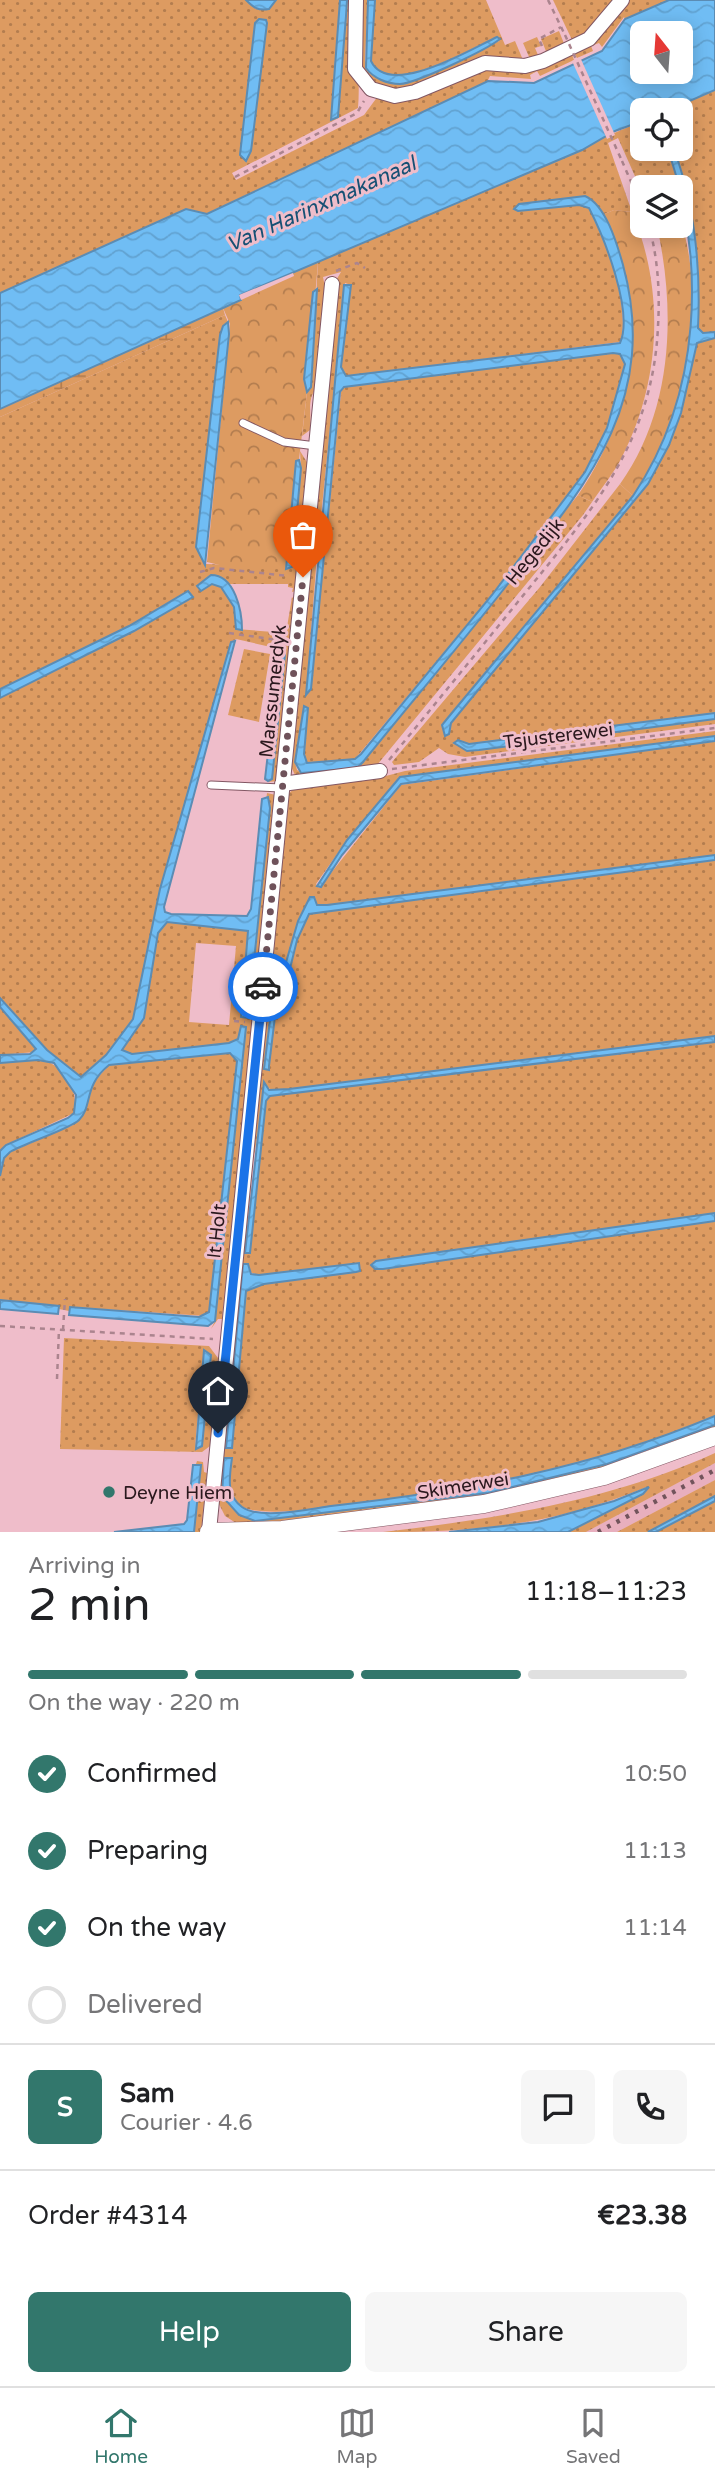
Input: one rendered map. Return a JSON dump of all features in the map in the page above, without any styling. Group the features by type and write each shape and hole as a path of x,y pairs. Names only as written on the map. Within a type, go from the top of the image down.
{"street":[{"path":"356,0 354,64 361,80 371,89 388,96 404,95 485,64 530,65 562,52 595,34 622,0"},
{"name":"Marssumerdyk","path":"269,935 281,786 332,284"},
{"path":"281,786 380,771"},
{"name":"It Holt","path":"209,1532 226,1339 269,935"},
{"name":"Skimerwei","path":"209,1532 282,1530 484,1504 604,1476 715,1436"}],"lane":[{"path":"243,423 284,442 316,446"},
{"path":"211,785 281,786"}],"path":[{"path":"548,0 630,179"},
{"path":"540,38 561,27"},
{"path":"235,177 357,113 371,89"},
{"name":"Hegedijk","path":"380,771 590,513 625,457 651,390 657,349 658,272 651,238"},
{"path":"332,284 337,271 349,264 357,263 365,268"},
{"path":"200,572 214,568 303,577"},
{"path":"229,633 296,642"},
{"name":"Tsjusterewei","path":"404,768 715,728"},
{"path":"57,1379 65,1299"},
{"path":"0,1326 226,1339"}],"shaded area":[{"path":"715,1463 715,1480 617,1532 586,1532"}],"green space":[{"path":"0,0 246,0 256,9 269,9 276,0 340,0 332,120 338,117 347,0 353,0 358,108 232,173 236,180 364,115 378,96 469,72 571,52 574,60 540,76 537,71 530,75 531,79 490,76 487,82 206,214 186,209 0,293"},
{"path":"359,0 368,0 365,60 370,73 376,77 416,80 499,41 497,37 412,73 394,75 380,71 371,61 375,0 486,0 505,45 515,41 523,60 388,93 360,73"},
{"path":"553,0 617,0 595,29 573,42"},
{"path":"628,0 669,0 625,19 624,17 602,47 599,43 591,46 593,51 577,58 573,51"},
{"path":"559,31 565,46 548,56 541,39"},
{"path":"537,37 541,46 535,48 538,55 530,59 523,43"},
{"path":"715,90 715,332 703,333 698,328 693,175 682,175 678,161 693,161 693,100"},
{"path":"630,126 630,161 672,161 676,175 634,175 618,138 608,143 630,212 614,210 602,215 595,204 585,196 514,207 518,211 579,205 589,208 605,239 617,279 623,321 620,342 346,376 341,367 351,285 345,283 317,555 306,695 311,689 341,392 344,387 613,353 620,354 625,364 607,428 585,472 492,595 355,759 307,763 304,754 308,708 304,706 295,762 297,770 311,774 330,774 363,762 578,495 592,502 583,515 377,765 359,773 314,778 295,775 288,760 335,282 341,272 323,277 326,292 317,387 310,402 310,430 302,436 307,392 311,387 318,262"},
{"path":"614,210 630,212 630,238 642,238 650,272 654,335 645,398 635,428 619,463 592,502 578,495 598,462 613,428 624,394 629,358 630,322 626,286 617,250 602,215"},
{"path":"659,238 685,238 692,292 692,328 679,398 652,465 633,496 620,484 638,455 651,425 666,360 667,292"},
{"path":"318,262 307,392 286,569 232,568 207,562 230,324 223,308 241,300 239,295"},
{"path":"223,308 225,315 0,417 0,409"},
{"path":"225,315 228,322 220,336 196,547 206,564 292,567 301,468 300,451 310,467 299,590 292,592 293,588 288,587 288,584 228,584 223,579 212,584 224,590 232,601 236,629 286,633 292,597 296,601 278,781 268,782 272,779 284,650 236,639 231,642 160,889 133,1019 106,1055 81,1077 47,1050 0,998 0,698 134,631 193,597 188,591 129,626 0,689 0,417"},
{"path":"715,338 715,713 469,744 458,740 467,751 472,751 715,719 715,724 465,757 448,754 439,748 419,762 394,765 392,762 540,587 620,484 633,496 442,725 448,731 451,723 648,484 669,445 681,413 697,343"},
{"path":"244,649 270,654 259,722 228,715"},
{"path":"715,731 715,736 400,778 347,840 316,884 319,888 401,785 715,741 715,855 327,905 317,906 314,897 310,897 298,921 275,992 268,1070 277,1000 287,981 297,940 309,914 715,860 715,1036 289,1089 272,1090 267,1087 253,1160 245,1252 250,1253 266,1101 270,1096 715,1042 715,1213 373,1262 383,1269 715,1221 715,1416 638,1446 564,1468 410,1497 302,1511 263,1511 241,1506 231,1490 228,1457 224,1458 222,1496 255,1521 488,1493 643,1453 715,1424 715,1429 597,1473 499,1496 291,1523 236,1523 225,1516 216,1498 289,793 295,788 382,777 405,771","holes":["308,1270 356,1272 264,1284 246,1291 232,1448 226,1448 240,1292 249,1272 259,1275"]},
{"path":"267,793 276,795 222,1319 218,1319 211,1329 215,1321 246,1027 240,1031 238,1040 229,1043 132,1054 122,1050 146,1008 158,933 167,922 248,931 241,1016","holes":["196,943 236,946 229,1025 189,1022"]},
{"path":"0,1007 35,1045 35,1052 0,1055"},
{"path":"230,1052 237,1061 209,1312 206,1316 70,1307 69,1311 59,1309 58,1306 0,1300 0,1176 4,1158 10,1152 73,1125 85,1109 91,1085 109,1065"},
{"path":"38,1060 55,1065 67,1078 74,1095 74,1113 6,1145 0,1151 0,1063"},
{"path":"64,1338 209,1346 218,1358 210,1446 202,1452 60,1449","holes":["204,1351 211,1355 195,1447"]},
{"path":"715,1453 715,1463 586,1532 568,1532 643,1494 647,1487 581,1510 517,1523 485,1528 383,1532 468,1521 552,1505 635,1483"},
{"path":"197,1461 203,1462 204,1472 207,1473 201,1532 194,1532 201,1466 196,1464"},
{"path":"715,1480 715,1496 648,1532 617,1532"},
{"path":"715,1501 715,1532 656,1532"}],"water":[{"path":"246,0 276,0 269,9 262,10"},
{"path":"340,0 347,0 346,16 338,117 331,120"},
{"path":"368,0 375,0 371,61 381,71 395,75 431,68 497,37 500,39 467,58 421,78 400,84 385,82 366,68"},
{"name":"Van Harinxmakanaal","path":"669,0 715,0 715,90 693,100 630,98 630,125 582,150 240,295 241,300 0,409 0,293 186,209 207,214 488,81 534,83 602,51 625,19"},
{"path":"259,19 266,20 267,23 251,151 246,161 240,155 255,23"},
{"path":"671,161 678,161 682,175 675,175"},
{"path":"585,196 605,216 614,236 623,265 632,314 632,358 623,400 608,439 564,512 363,762 357,768 301,773 295,762 304,706 308,708 304,754 307,763 355,759 361,754 492,595 585,472 607,428 625,364 620,354 613,353 344,387 340,392 311,689 306,695 344,285 351,285 341,367 346,376 620,343 623,313 620,294 609,255 589,208 579,205 518,211 514,209 519,204"},
{"path":"693,222 697,259 698,328 703,333 715,332 715,338 697,343 681,413 669,445 648,484 451,723 449,734 445,736 442,725 633,496 656,456 673,414 684,371 691,326 692,281 688,238 693,238"},
{"path":"317,289 311,387 307,392 304,379 313,292"},
{"path":"228,322 229,334 205,565 196,547 220,335 223,326"},
{"path":"299,460 301,468 292,567 286,569 296,461"},
{"path":"211,575 226,581 231,587 239,604 242,630 236,629 234,607 221,587 212,584 201,591 197,586"},
{"path":"188,591 193,597 134,631 0,698 0,689 129,626"},
{"path":"235,641 164,907 165,912 171,914 247,916 251,909 262,799 268,797 270,808 248,1018 241,1017 248,931 167,922 158,933 144,1018 122,1050 132,1054 229,1043 238,1039 241,1026 246,1027 215,1321 208,1326 69,1315 70,1307 199,1317 209,1312 237,1061 230,1053 109,1065 95,1080 79,1120 67,1128 10,1152 4,1158 0,1176 0,1151 6,1145 68,1118 74,1113 76,1095 54,1063 38,1060 0,1063 0,1055 30,1054 36,1049 0,1007 0,998 47,1050 81,1077 106,1055 133,1019 160,889 231,642"},
{"path":"280,649 284,650 285,654 272,779 268,781 265,779"},
{"path":"715,713 715,719 479,750 467,751 454,743 458,740 469,744"},
{"path":"715,736 715,741 401,784 342,855 321,887 317,886 347,840 400,777"},
{"path":"715,855 715,860 309,914 297,940 287,981 277,1000 269,1070 264,1069 273,996 280,983 298,921 310,897 314,897 317,905 327,905"},
{"path":"715,1036 715,1042 270,1096 266,1101 250,1253 245,1253 264,1082 269,1090 289,1089"},
{"path":"715,1213 715,1221 383,1269 375,1269 371,1265 376,1261"},
{"path":"359,1263 360,1271 356,1272 264,1284 246,1291 232,1448 226,1448 243,1264 248,1264 251,1274 259,1275"},
{"path":"0,1300 59,1306 58,1314 0,1309"},
{"path":"204,1350 211,1355 202,1446 196,1449"},
{"path":"715,1416 715,1425 607,1464 488,1493 255,1521 239,1515 222,1496 224,1458 232,1458 231,1491 242,1507 260,1513 285,1512 431,1493 526,1475 620,1451"},
{"path":"193,1465 201,1465 194,1532 114,1532 184,1524 187,1520"},
{"path":"649,1487 643,1494 568,1532 449,1532 538,1522 614,1501"},
{"path":"715,1496 715,1501 656,1532 648,1532"}],"pier":[{"path":"580,57 615,135 607,139 572,61"},
{"path":"293,273 294,276 241,300 239,295"}],"railway":[{"path":"598,1532 715,1470"}],"way so far":[{"path":"263,987 303,577"}],"place":[{"name":"Deyne Hiem","path":"109,1492"}],"route":[{"path":"218,1433 263,987"}]}
